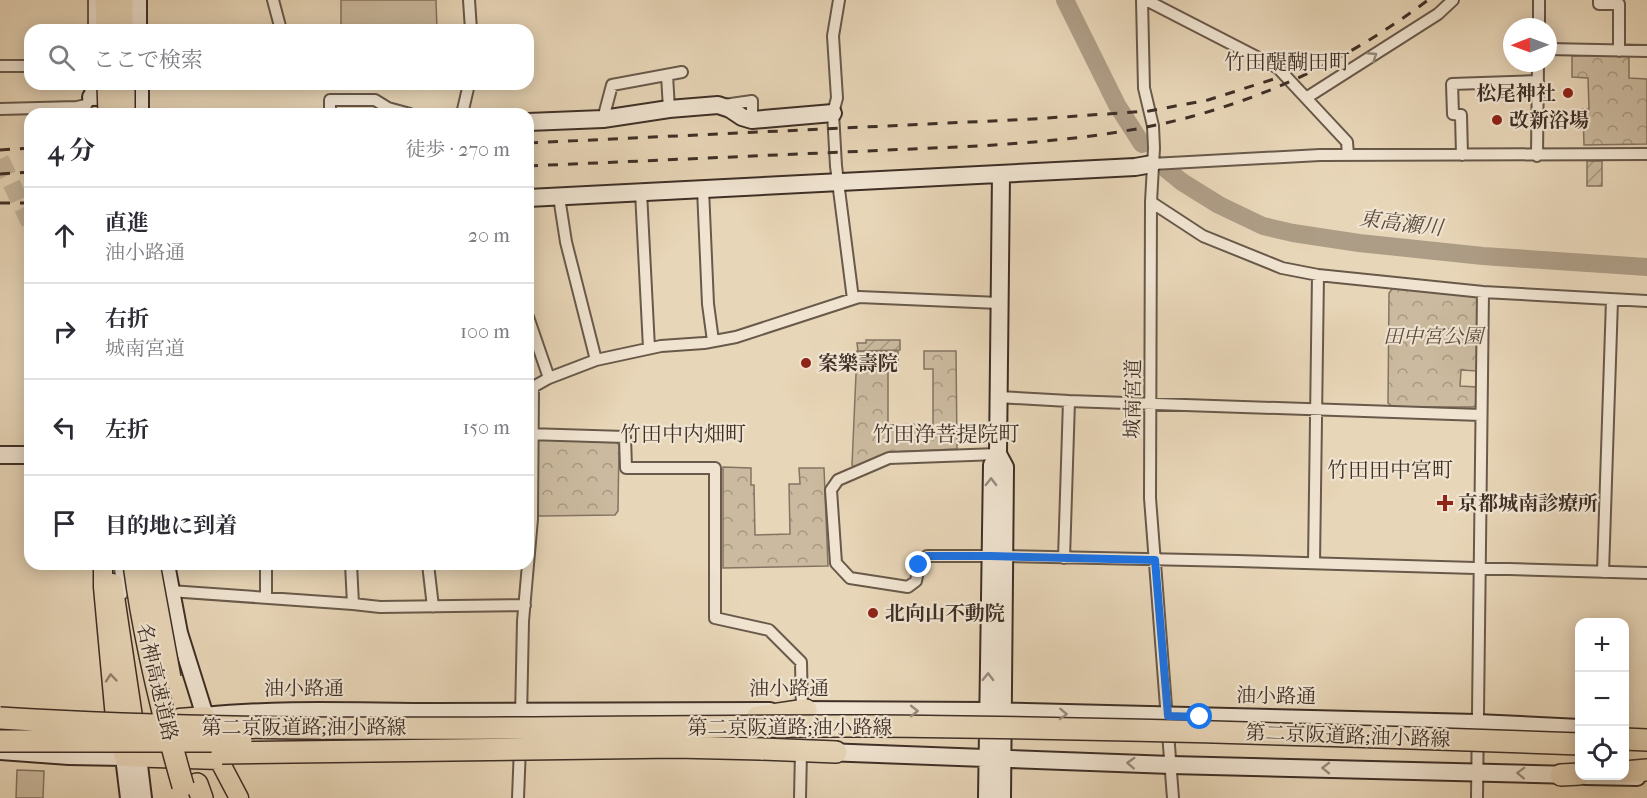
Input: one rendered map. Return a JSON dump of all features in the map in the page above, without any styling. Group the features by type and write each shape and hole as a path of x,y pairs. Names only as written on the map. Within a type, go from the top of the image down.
{"highway":[{"path":"106,0 107,24"},
{"path":"122,0 122,24"},
{"path":"108,90 109,108"},
{"path":"126,108 133,90"},
{"name":"名神高速道路","path":"135,570 156,683 192,791"},
{"name":"名神高速道路","path":"150,570 192,791"},
{"path":"0,714 48,707 332,719 758,717 804,710"},
{"name":"第二京阪道路;油小路線","path":"0,714 206,727 994,728 1575,744"},
{"path":"1477,727 1575,736"},
{"path":"1629,739 1647,740"},
{"name":"第二京阪道路;油小路線","path":"0,743 994,742 1575,757"},
{"path":"0,743 55,751 151,754 676,747 836,752"},
{"path":"1629,746 1647,747"},
{"path":"1629,759 1647,760"},
{"path":"1629,772 1647,770"}],"main road":[{"path":"103,570 115,718 131,757"},
{"path":"112,570 134,719 131,757"},
{"path":"205,716 219,760 238,798"},
{"name":"油小路通","path":"115,718 152,720 205,716"},
{"path":"131,757 219,760"}],"street":[{"path":"94,0 94,24"},
{"path":"138,0 138,24"},
{"path":"273,0 279,24"},
{"path":"469,0 471,24"},
{"path":"839,0 833,36 837,98 833,113 853,299"},
{"path":"1144,0 1278,68 1347,142 1348,155"},
{"name":"城南宮道","path":"1144,0 1144,88 1153,126 1154,148 1151,202 1150,498 1173,798"},
{"path":"1306,98 1438,14 1453,0"},
{"path":"1539,0 1539,18"},
{"path":"1599,0 1599,4 1619,4 1619,51"},
{"path":"1557,49 1647,51"},
{"path":"1,68 24,66"},
{"path":"603,118 612,85 682,72"},
{"path":"1537,156 1538,72"},
{"path":"667,75 669,109"},
{"path":"1462,155 1461,115 1454,114 1452,84 1538,81"},
{"path":"134,90 139,108"},
{"path":"463,108 468,90"},
{"path":"38,108 86,105 91,91"},
{"path":"330,108 330,100 375,100 383,108"},
{"path":"534,122 603,118 718,105 752,120 833,113"},
{"path":"0,109 24,108"},
{"path":"534,198 1348,155 1647,154"},
{"path":"987,798 995,757 997,556 992,465 998,454 1001,174"},
{"path":"703,189 708,304 713,341"},
{"path":"641,192 649,348"},
{"path":"559,196 566,242 596,360"},
{"path":"1151,202 1203,236 1282,268 1318,275 1483,292 1647,301"},
{"path":"1314,564 1318,275"},
{"path":"1477,798 1483,292"},
{"path":"534,386 549,378 596,360 649,348 713,341 755,332 859,297 999,303"},
{"path":"1603,572 1612,300"},
{"path":"534,334 549,378"},
{"path":"998,397 1481,415"},
{"path":"1064,558 1069,401"},
{"path":"534,434 624,437 626,468 715,468 715,618 769,630 801,662 804,710"},
{"path":"0,455 24,454"},
{"path":"998,454 889,458 838,480 831,490 836,563 850,578 908,587 916,581 919,565 927,556 1647,573"},
{"path":"99,570 103,587"},
{"path":"120,621 122,612 121,570"},
{"path":"167,570 179,633 205,716"},
{"path":"266,570 266,597"},
{"path":"351,570 353,604"},
{"path":"429,570 433,607"},
{"path":"518,798 528,570"},
{"path":"122,586 161,585 170,591 353,604 380,608 525,605"},
{"name":"油小路通","path":"205,716 297,710 996,711 1389,721 1477,727"},
{"name":"油小路通","path":"0,714 115,718"},
{"path":"1477,727 1575,728"},
{"path":"1629,730 1647,730"},
{"path":"0,751 69,756 131,757"},
{"path":"800,798 801,751"},
{"path":"219,760 801,751 1171,765 1573,775"},
{"path":"129,798 131,757"},
{"path":"131,757 143,798"},
{"path":"995,757 1002,798"},
{"path":"1629,777 1647,778"}],"green space":[{"path":"341,0 436,0 437,24 341,24"},
{"path":"1629,54 1629,78 1647,79 1647,144 1584,145 1583,109 1589,109 1588,78 1572,77 1572,56"},
{"path":"1587,161 1602,161 1602,186 1587,186"},
{"name":"田中宮公園","path":"1393,288 1473,295 1479,301 1478,371 1461,370 1460,386 1477,387 1477,405 1473,407 1393,407 1388,403 1389,293"},
{"path":"866,340 900,340 900,350 858,351 857,343 866,343"},
{"path":"857,351 898,351 898,369 888,369 888,425 933,424 933,369 924,369 924,351 956,351 957,449 890,452 855,468 852,465"},
{"path":"541,438 615,440 619,445 618,511 615,515 540,516 536,514 536,444"},
{"path":"723,467 751,468 751,485 754,485 755,535 790,534 789,484 800,484 799,468 824,468 828,566 723,568"},
{"path":"17,770 44,771 43,798 16,798"}],"waterway":[{"name":"東高瀬川","path":"1065,0 1117,105 1142,144"},
{"name":"東高瀬川","path":"1166,169 1219,205 1263,226 1293,233 1359,243 1483,256 1647,267"}],"tunnel":[{"path":"0,159 24,210"}],"railway":[{"path":"534,166 979,146 1068,139 1127,131 1214,110 1299,78 1352,50 1428,0"},
{"path":"534,143 1033,119 1149,111 1208,100 1277,78"},
{"path":"0,150 24,148"},
{"path":"0,174 24,172"},
{"path":"0,203 24,203"}],"place":[{"name":"松尾神社","path":"1568,93"},
{"name":"改新浴場","path":"1497,120"},
{"name":"案樂壽院","path":"806,363"},
{"name":"京都城南診療所","path":"1445,503"},
{"name":"北向山不動院","path":"873,613"}],"district":[{"name":"竹田醍醐田町","path":"1287,62"},
{"name":"竹田中内畑町","path":"683,434"},
{"name":"竹田浄菩提院町","path":"946,434"},
{"name":"竹田田中宮町","path":"1390,470"}],"route":[{"path":"919,565 927,556 1155,560 1168,716 1200,717"}]}
